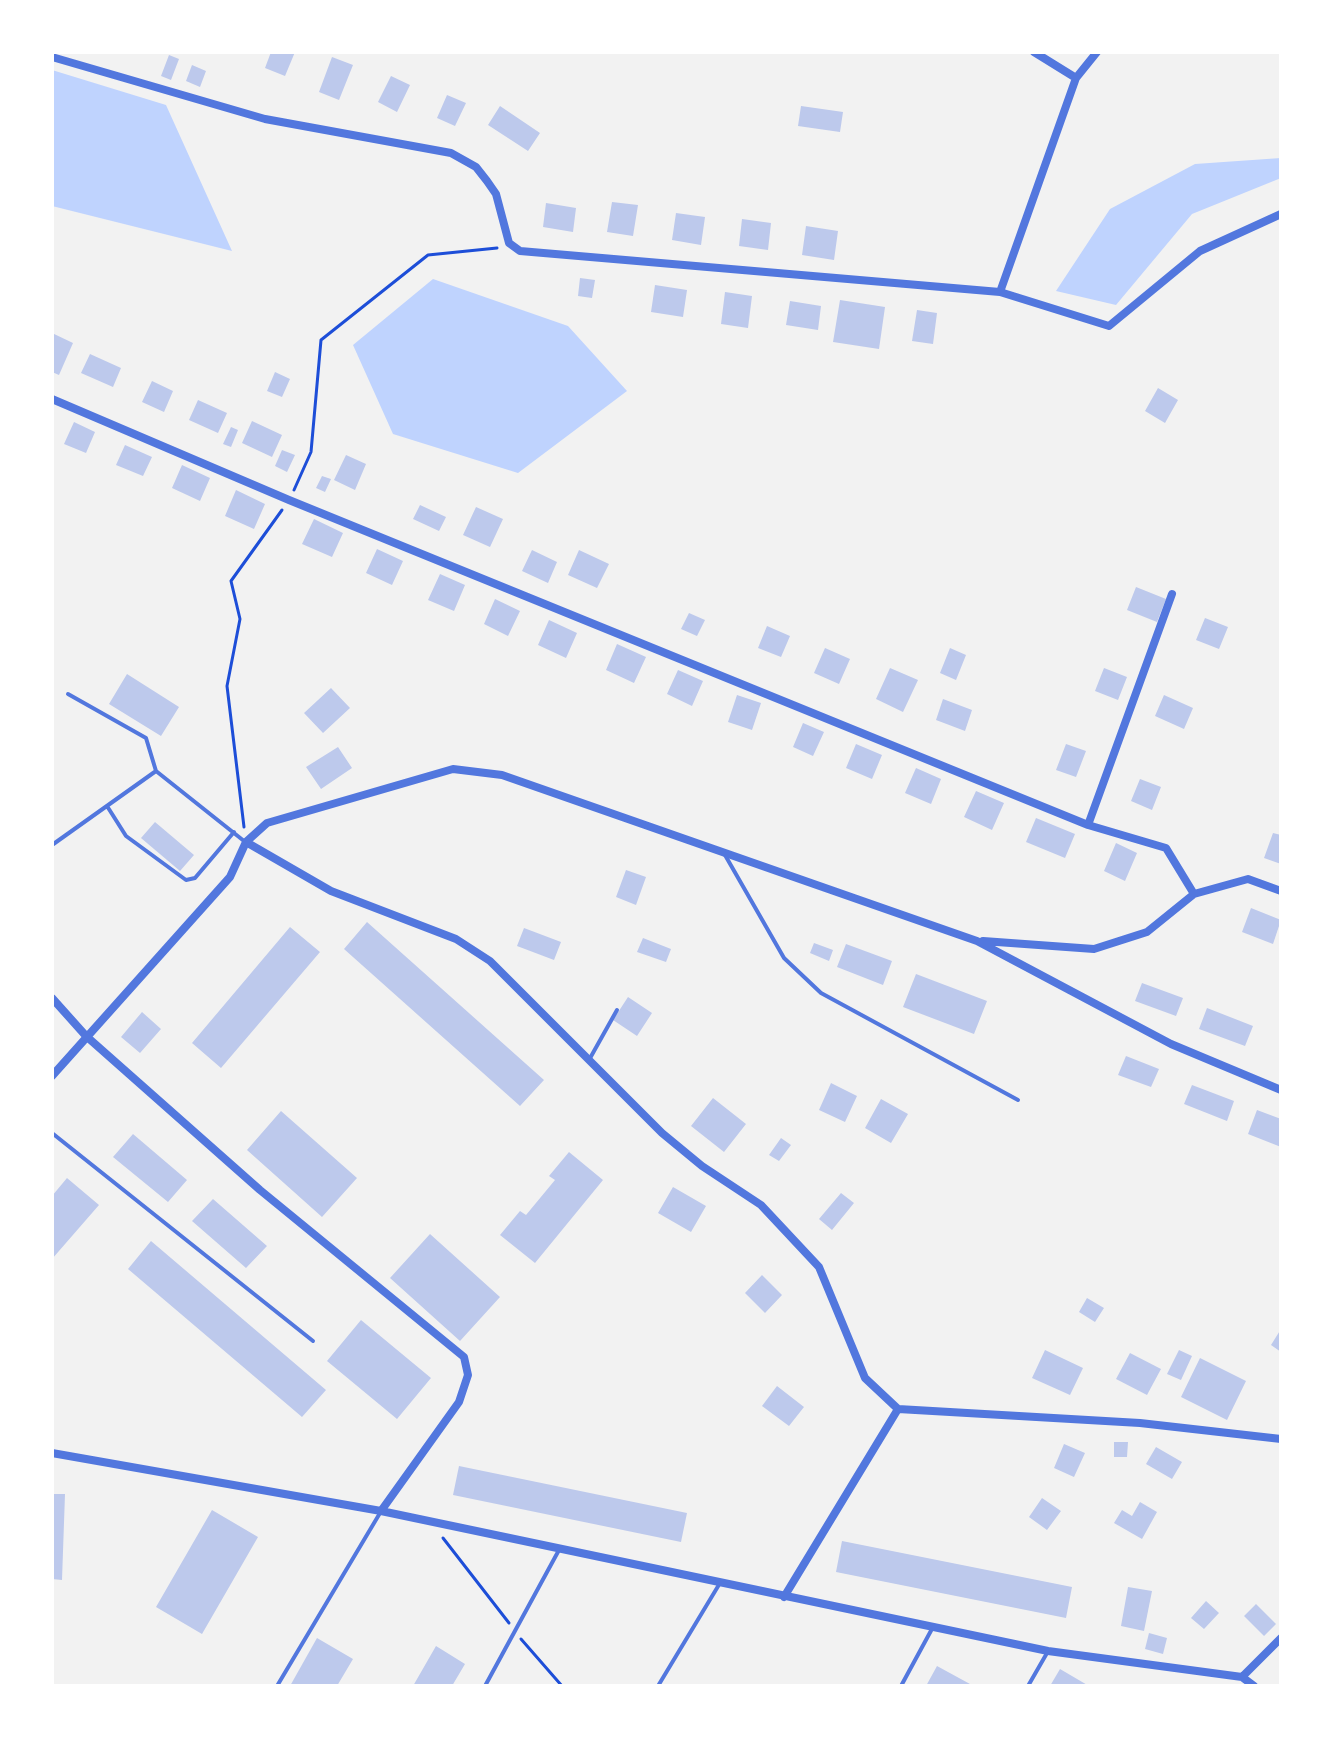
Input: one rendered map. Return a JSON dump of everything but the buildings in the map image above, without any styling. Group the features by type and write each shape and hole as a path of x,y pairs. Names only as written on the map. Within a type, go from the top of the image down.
{"street":[{"path":"1034,52 1076,78"},
{"path":"1000,292 1076,78 1097,52"},
{"path":"52,57 265,119 451,153 476,167 487,181 496,194 509,243 520,251 1000,292 1109,326 1200,251 1281,214"},
{"path":"52,399 289,500 1088,825 1166,848 1194,894"},
{"path":"1088,825 1172,594"},
{"path":"52,1076 230,877 246,842 267,823 453,769 502,775 977,941 1171,1044 1281,1090"},
{"path":"246,842 331,891 456,939 490,961 662,1133 702,1166 761,1205 819,1267 865,1378 898,1409 1140,1423 1281,1439"},
{"path":"977,941 1094,949 1147,932 1194,894 1248,879 1281,891"},
{"path":"52,998 86,1036 272,1200 464,1357 468,1375 459,1402 381,1511"},
{"path":"784,1597 898,1409"},
{"path":"52,1453 381,1511 1048,1651 1242,1677 1254,1686"},
{"path":"1242,1677 1281,1638"}],"lane":[{"path":"68,694 146,738 156,771 246,842"},
{"path":"52,845 156,771"},
{"path":"107,806 126,836 186,880 195,878 234,832"},
{"path":"724,852 784,958 821,993 1018,1100"},
{"path":"588,1061 617,1010"},
{"path":"52,1133 313,1341"},
{"path":"277,1686 381,1511"},
{"path":"485,1686 559,1550"},
{"path":"658,1686 720,1583"},
{"path":"901,1686 933,1627"},
{"path":"1028,1686 1048,1651"}],"path":[{"path":"431,1522 562,1686"}],"water":[{"path":"52,70 166,105 232,251 52,206"},
{"path":"1281,158 1281,178 1192,214 1116,305 1056,291 1110,209 1195,164"},
{"path":"433,279 568,326 627,391 518,473 393,434 353,345"}]}
